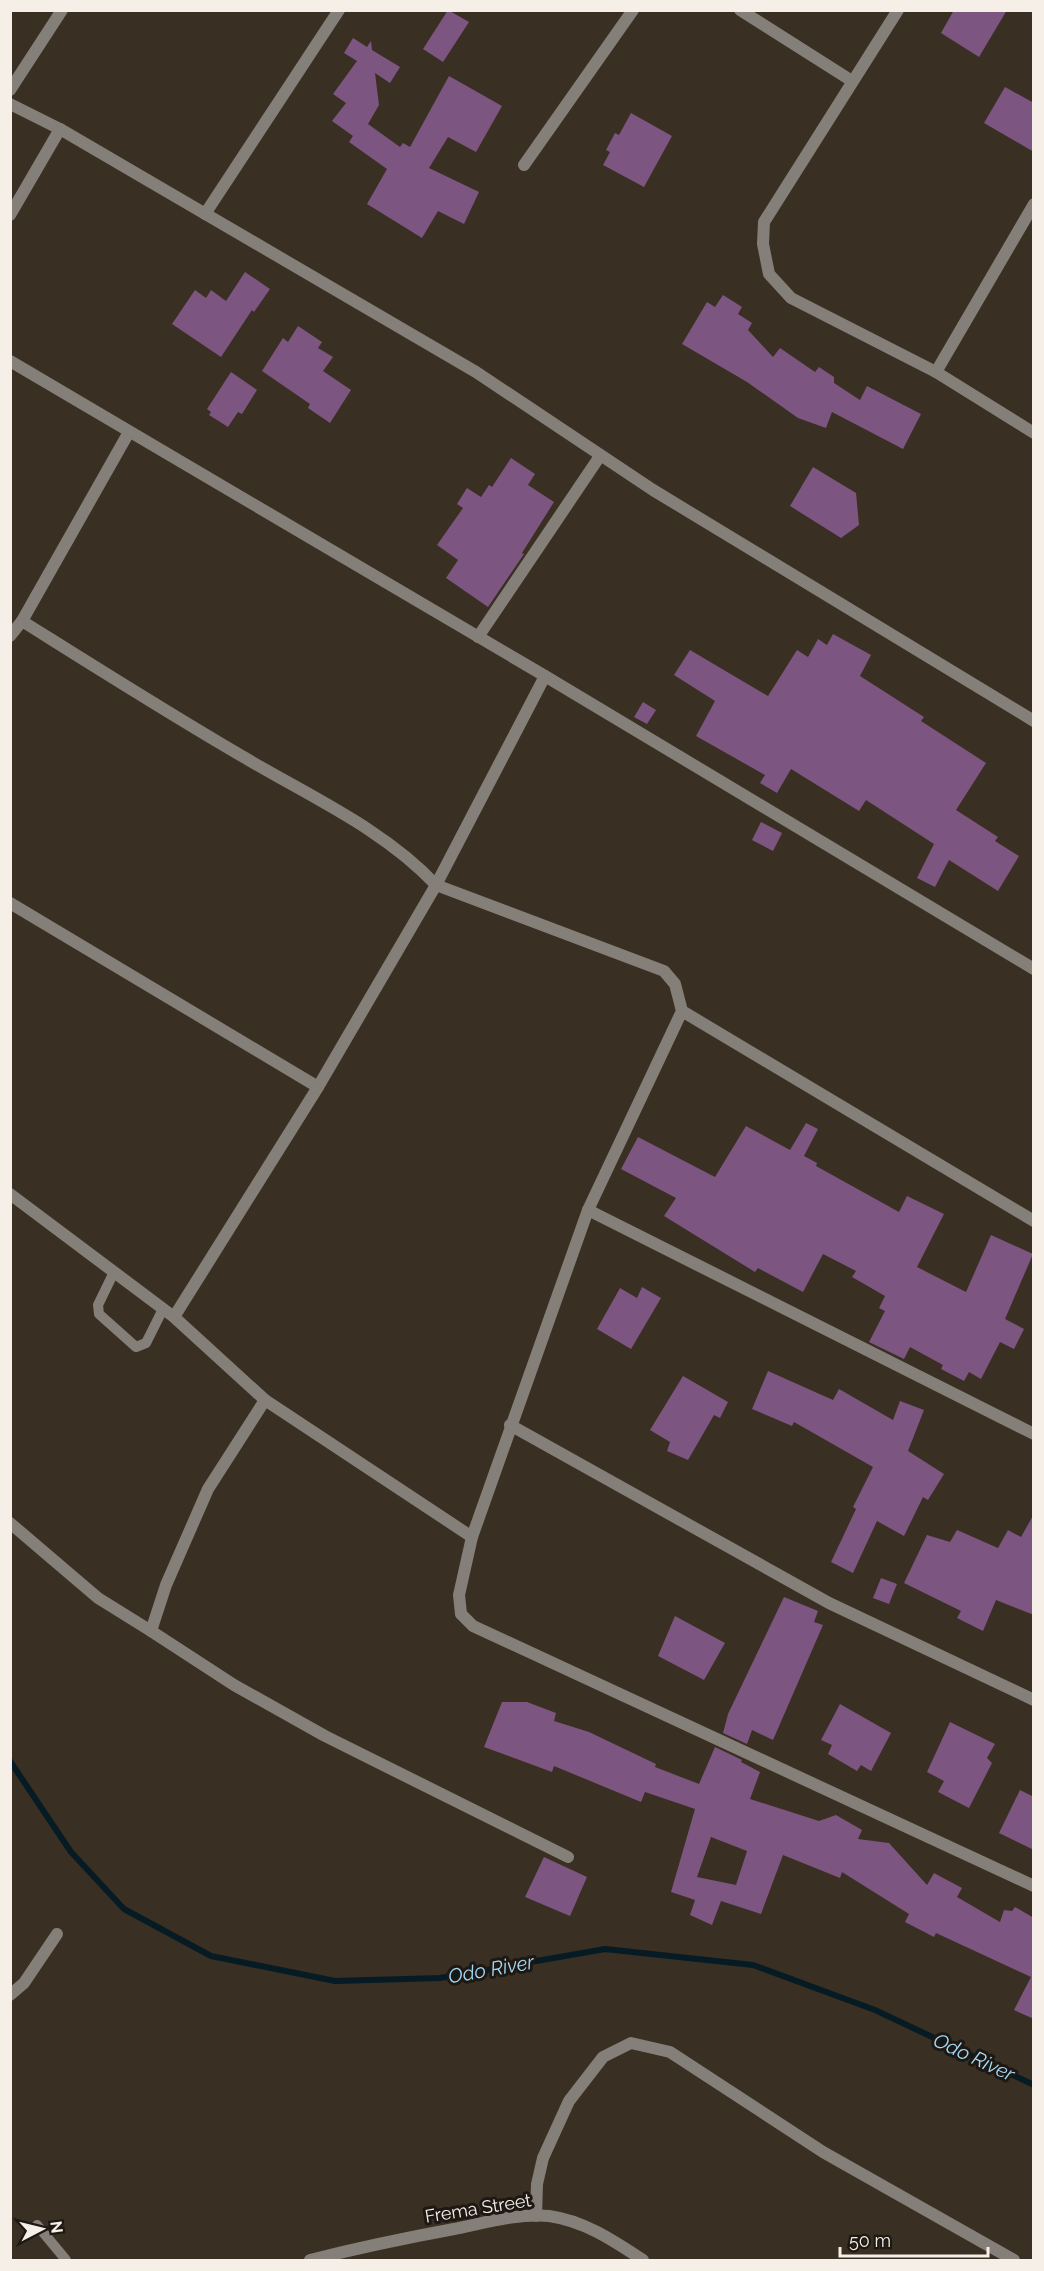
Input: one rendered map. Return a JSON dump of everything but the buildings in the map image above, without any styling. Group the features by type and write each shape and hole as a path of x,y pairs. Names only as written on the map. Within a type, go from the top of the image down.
{"street":[{"path":"10,90 62,10"},
{"path":"205,214 339,10"},
{"path":"524,165 633,10"},
{"path":"740,10 852,81"},
{"path":"898,10 764,222 763,244 769,274 790,298 936,372 1034,433"},
{"path":"10,104 60,129 476,372 600,456 1034,721"},
{"path":"10,215 60,129"},
{"path":"936,372 1034,204"},
{"path":"10,361 545,676 1034,969"},
{"path":"10,636 22,621 129,432"},
{"path":"478,637 600,456"},
{"path":"22,621 179,720 352,820 412,860 436,885 664,971 675,984 682,1011 588,1210 472,1537 459,1595 461,1614 473,1626 1034,1886"},
{"path":"174,1317 318,1087 436,885 545,676"},
{"path":"10,903 318,1087"},
{"path":"682,1011 1034,1221"},
{"path":"10,1194 174,1317 265,1400 472,1537"},
{"path":"588,1210 1034,1434"},
{"path":"151,1631 166,1585 208,1489 265,1400"},
{"path":"510,1425 829,1603 1034,1700"},
{"path":"10,1522 98,1598 234,1685 325,1736 567,1857"},
{"path":"10,1995 24,1983 57,1934"},
{"path":"536,2216 537,2184 543,2158 569,2102 603,2057 631,2043 670,2052 823,2152 1014,2260"},
{"name":"Frema Street","path":"310,2260 475,2224 536,2216 550,2216 603,2233 644,2260"}],"lane":[{"path":"114,1272 98,1305 99,1314 136,1347 146,1343 163,1309"},
{"path":"38,2225 66,2260"}],"waterway":[{"name":"Odo River","path":"10,1761 71,1852 124,1909 211,1956 335,1981 440,1978 605,1949 753,1965 875,2010 1034,2085"}]}
